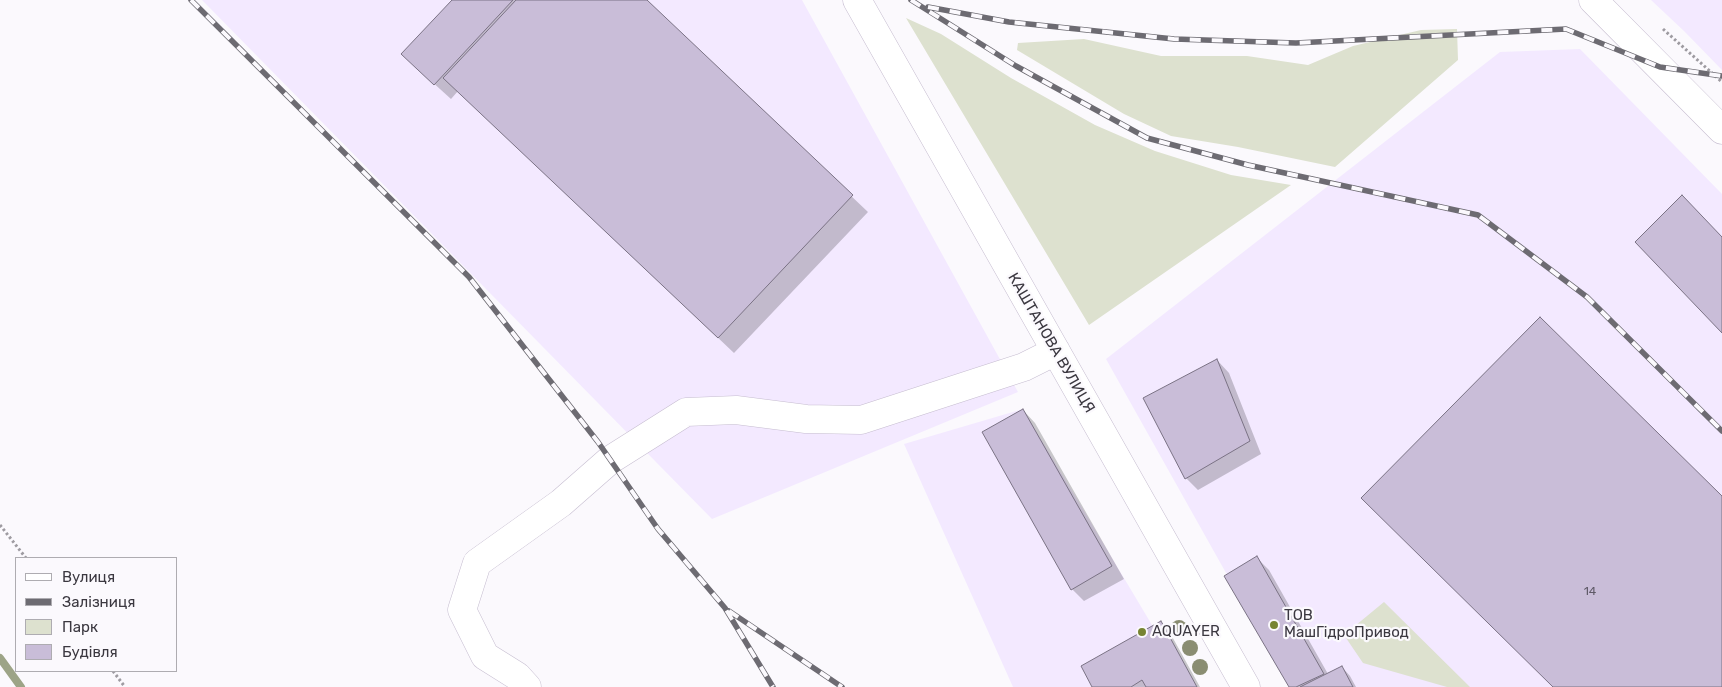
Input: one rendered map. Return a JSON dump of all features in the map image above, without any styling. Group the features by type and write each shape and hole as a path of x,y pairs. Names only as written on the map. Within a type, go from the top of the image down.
{"street":[{"name":"КАШТАНОВА ВУЛИЦЯ","path":"857,0 1246,687"},
{"path":"1593,0 1722,130"},
{"path":"527,687 517,676 485,656 462,610 477,563 561,503 610,460 686,412 736,410 806,419 861,420 1024,367 1056,351"}],"path":[{"path":"1659,25 1722,82"},
{"path":"0,524 25,557"},
{"path":"114,672 125,687"}],"shaded area":[{"path":"202,0 802,0 1018,392 712,519"},
{"path":"1651,0 1722,0 1722,70 1684,31"},
{"path":"1580,49 1722,194 1722,687 1290,687 1106,359 1500,52"},
{"path":"1023,409 1189,687 1013,687 904,444"}],"green space":[{"path":"906,18 941,34 1011,78 1095,125 1155,151 1231,175 1291,185 1089,325"},
{"path":"1457,29 1458,60 1335,167 1238,147 1171,136 1124,114 1017,50 1018,43 1084,39 1161,56 1247,56 1308,65 1353,46 1421,30"},
{"path":"1384,602 1470,687 1447,687 1363,663 1344,635"}],"building":[{"path":"452,0 513,0 434,85 401,54"},
{"path":"516,0 647,0 853,195 718,338 443,78"},
{"path":"1682,195 1722,237 1722,333 1635,242"},
{"path":"1540,317 1722,496 1722,687 1553,687 1361,498"},
{"path":"1217,359 1250,441 1185,479 1143,398"},
{"path":"1023,409 1112,566 1071,590 982,432"},
{"name":"ТОВ МашГідроПривод","path":"1257,556 1324,674 1296,687 1289,687 1224,576"},
{"path":"1161,621 1197,687 1146,687 1142,680 1131,687 1092,687 1081,666"},
{"path":"1342,666 1353,687 1300,687"}],"waterway":[{"path":"0,658 21,687"}],"railway":[{"path":"191,0 469,277 598,442 658,529 725,608 773,687"},
{"path":"911,0 1016,66 1147,138 1248,165 1478,215 1587,297 1722,431"},
{"path":"928,7 1009,22 1174,39 1296,43 1566,29 1660,67 1722,76"},
{"path":"729,611 842,687"}],"place":[{"name":"ТОВ МашГідроПривод","path":"1274,625"},
{"name":"AQUAYER","path":"1142,632"}]}
